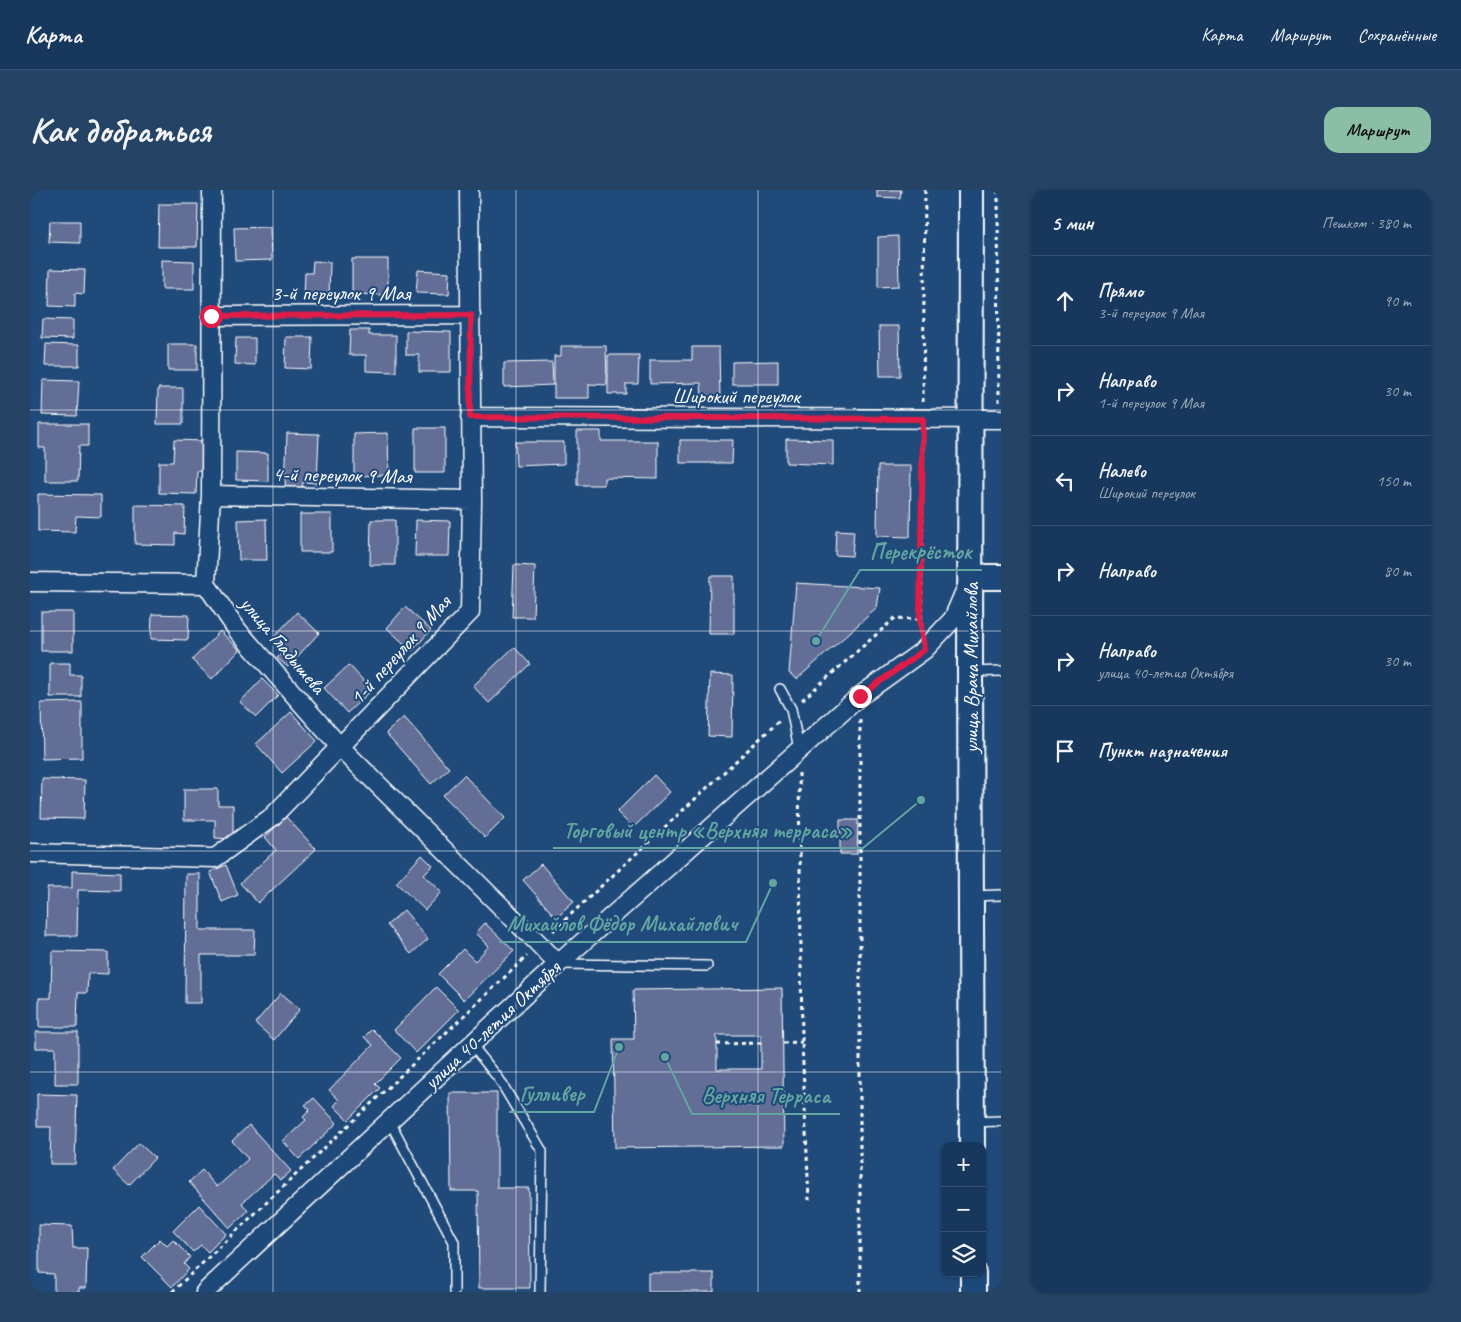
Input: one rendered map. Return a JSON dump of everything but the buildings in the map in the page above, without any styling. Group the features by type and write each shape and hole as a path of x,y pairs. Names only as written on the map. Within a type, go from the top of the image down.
{"main road":[{"name":"улица Врача Михайлова","path":"971,190 970,672 972,1142"},
{"path":"971,577 1001,577"},
{"path":"973,1277 973,1292"}],"street":[{"path":"30,582 206,584 211,495 212,190"},
{"name":"1-й переулок 9 Мая","path":"30,853 215,858 272,818 470,612 472,500 469,190"},
{"name":"3-й переулок 9 Мая","path":"211,316 471,315"},
{"name":"Широкий переулок","path":"470,417 1000,420"},
{"name":"4-й переулок 9 Мая","path":"211,495 472,500"},
{"name":"улица 40-летия Октября","path":"205,1292 558,964 860,696 924,650 953,619 971,577"},
{"name":"улица Гладышева","path":"206,584 238,631 341,748 558,964"}],"lane":[{"path":"970,672 1001,671"},
{"path":"780,688 791,709 799,749"},
{"path":"971,896 1001,895"},
{"path":"558,964 707,966"},
{"path":"472,1044 499,1079 542,1151 540,1292"},
{"path":"389,1120 454,1242 454,1292"},
{"path":"972,1122 1001,1121"}],"path":[{"path":"924,650 920,618 925,190"},
{"path":"998,190 1000,420"},
{"path":"860,696 860,1292"},
{"path":"799,749 802,1042 809,1200"},
{"path":"783,1043 802,1042"},
{"path":"717,1044 761,1043"}],"place":[{"name":"Перекрёсток","path":"816,641"},
{"name":"Торговый центр «Верхняя терраса»","path":"921,800"},
{"name":"Михайлов Фёдор Михайлович","path":"773,883"},
{"name":"Гулливер","path":"619,1047"},
{"name":"Верхняя Терраса","path":"665,1057"}],"route":[{"path":"211,316 471,315 470,417 923,419 920,618 924,650 860,696"}]}
